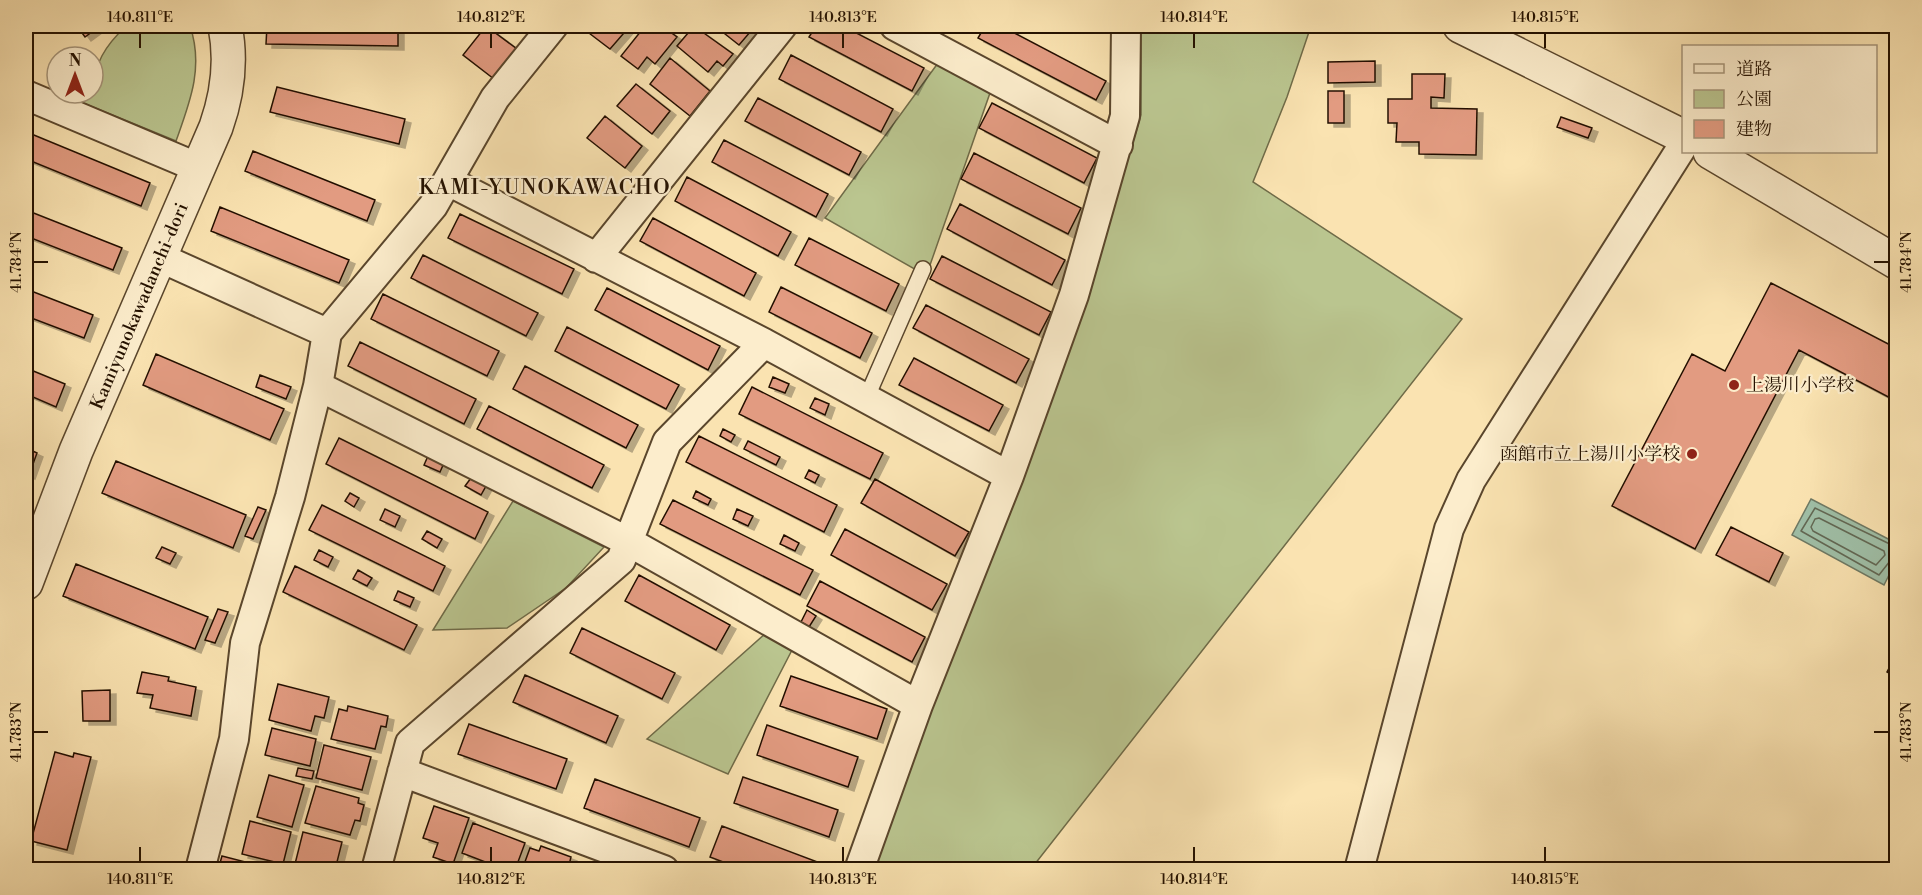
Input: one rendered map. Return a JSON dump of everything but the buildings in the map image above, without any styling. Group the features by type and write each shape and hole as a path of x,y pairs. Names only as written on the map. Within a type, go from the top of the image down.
{"street":[{"name":"Kamiyunokawadanchi-dori","path":"26,583 76,451 161,258 225,101 229,72 229,47 225,26"},
{"path":"200,870 234,739 245,643 290,497 318,386 327,333 433,206 495,98 553,26"},
{"path":"596,258 782,26"},
{"path":"895,26 1118,145"},
{"path":"859,870 918,705 1009,476 1074,295 1125,116 1126,26"},
{"path":"1461,26 1682,136"},
{"path":"26,95 199,168"},
{"path":"1359,870 1449,529 1471,480 1682,146"},
{"path":"1712,153 1896,262"},
{"path":"448,181 764,343 1009,476"},
{"path":"161,258 327,333"},
{"path":"376,870 410,743 621,560 667,442 764,343"},
{"path":"318,386 629,542 918,705"},
{"path":"402,772 664,870"}],"lane":[{"path":"866,399 923,270"}],"green space":[{"path":"126,26 190,26 196,56 194,84 176,141 88,105 105,105 105,51"},
{"path":"1141,26 1311,26 1287,97 1253,182 1462,319 1031,869 871,870 1085,304 1141,115"},
{"path":"938,63 991,90 929,268 918,271 825,218"},
{"path":"513,501 604,547 566,588 507,628 433,630"},
{"path":"766,633 792,650 728,774 647,739"}],"water":[{"path":"1811,499 1896,543 1896,561 1884,585 1792,535"}],"place":[{"name":"上湯川小学校","path":"1734,385"},
{"name":"函館市立上湯川小学校","path":"1692,454"}],"district":[{"name":"KAMI-YUNOKAWACHO","path":"545,187"}]}
